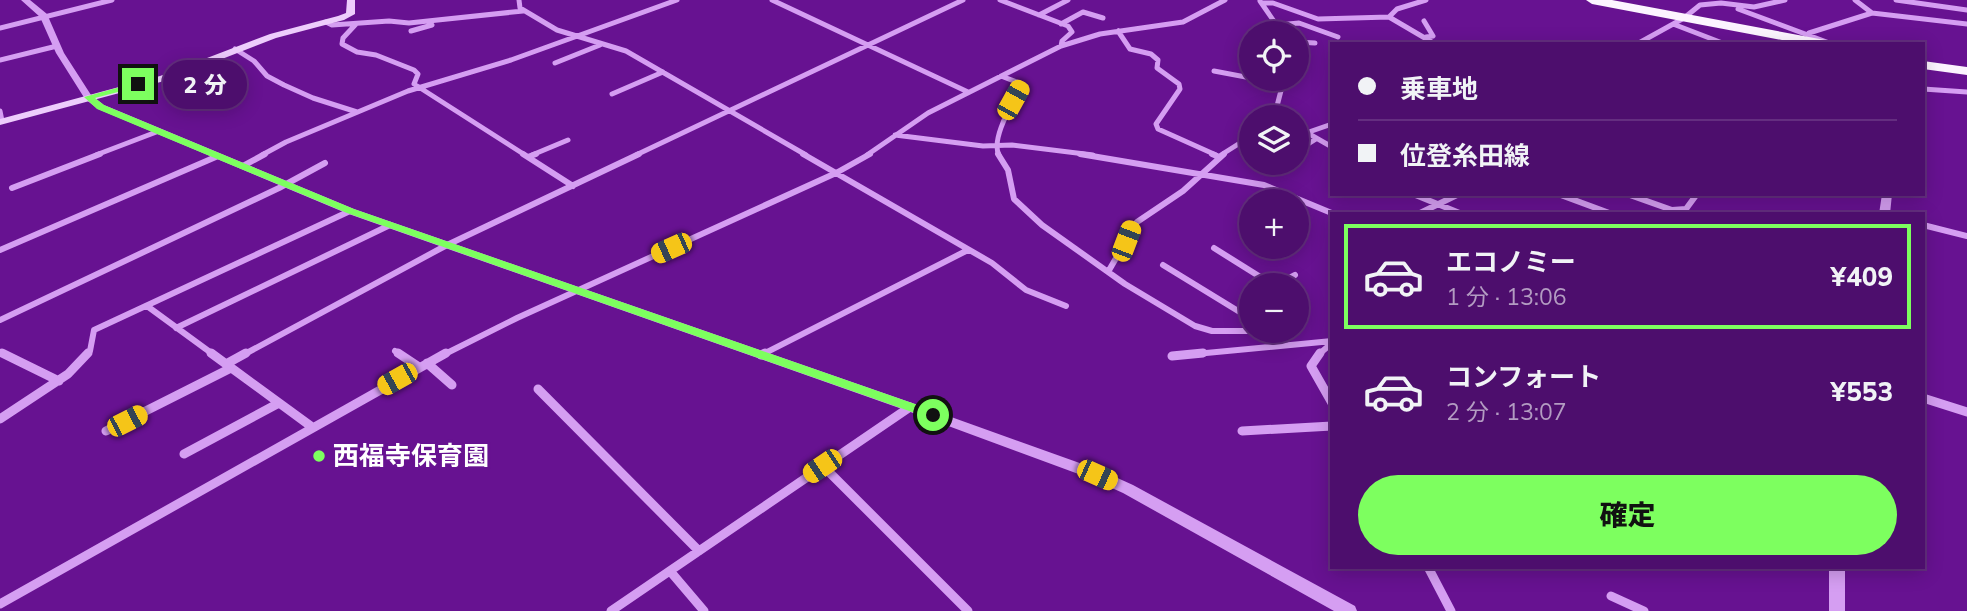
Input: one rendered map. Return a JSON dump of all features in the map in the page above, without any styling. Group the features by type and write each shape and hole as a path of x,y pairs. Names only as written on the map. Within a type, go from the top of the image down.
{"highway":[{"path":"1587,1 1624,4 1678,21 1805,39"},
{"path":"1587,1 1678,21 1812,42"},
{"path":"1925,62 1967,69"}],"main road":[{"path":"1,118 163,78 235,49 349,14 351,0"}],"street":[{"path":"25,0 44,16 57,46 88,97 100,107 350,211 1097,475 1128,489 1349,611"},
{"path":"74,9 82,0"},
{"path":"0,27 112,0"},
{"path":"519,0 520,8 542,23 574,37 626,51 992,263 1018,288 1066,306"},
{"path":"243,166 286,142 419,87 477,71 677,0"},
{"path":"772,0 968,92"},
{"path":"779,3 787,0"},
{"path":"106,431 447,245 963,0"},
{"path":"1000,0 1068,26 1072,32 1062,41 1061,46"},
{"path":"1039,15 1068,0"},
{"path":"1,600 423,365 577,291 836,173 875,151 895,134 968,92 1061,46 1118,32 1183,22 1225,0"},
{"path":"1389,17 1397,9 1426,0"},
{"path":"1698,0 1754,7 1785,0"},
{"path":"1855,0 1872,13"},
{"path":"1896,0 1967,10"},
{"path":"1261,1 1318,19 1389,17 1432,42"},
{"path":"1261,1 1274,21"},
{"path":"1641,42 1711,1"},
{"path":"1721,3 1805,39 1872,13 1967,24"},
{"path":"326,22 332,25 442,20 523,11"},
{"path":"1061,24 1083,12 1103,18"},
{"path":"411,31 442,20"},
{"path":"1424,21 1433,36 1425,38"},
{"path":"1678,21 1721,42"},
{"path":"356,24 343,38 342,44 356,52 376,55 414,70 418,74 414,84 573,186"},
{"path":"1309,27 1338,37"},
{"path":"1118,32 1130,49 1151,54 1158,60 1157,68 1161,73 1180,84 1180,89 1156,124 1158,129 1219,157"},
{"path":"1309,43 1315,43"},
{"path":"555,63 601,45"},
{"path":"0,60 57,46"},
{"path":"235,49 254,61 267,76 284,85 313,98 357,112"},
{"path":"1214,71 1239,75"},
{"path":"612,94 663,72"},
{"path":"1001,76 1022,85 996,145 996,151 1008,170 1014,199 1042,225 1108,272 1195,326 1212,331 1239,331"},
{"path":"1925,89 1967,92"},
{"path":"1309,132 1330,125"},
{"path":"93,152 155,130"},
{"path":"12,188 155,130"},
{"path":"895,134 983,146 1090,155 1264,185 1330,212"},
{"path":"1309,135 1330,146"},
{"path":"1309,143 1316,139"},
{"path":"528,157 568,140"},
{"path":"1108,272 1121,255 1132,228 1183,191 1219,157 1239,144"},
{"path":"0,250 218,156"},
{"path":"0,320 325,163"},
{"path":"1418,196 1457,212"},
{"path":"1420,212 1423,208 1439,205 1456,196"},
{"path":"1563,196 1607,212"},
{"path":"1633,196 1672,210 1686,209 1696,196"},
{"path":"0,419 59,381 90,351 94,330 350,211"},
{"path":"176,328 390,225"},
{"path":"1925,226 1967,236"},
{"path":"1214,248 1255,273"},
{"path":"761,355 968,250"},
{"path":"1163,265 1239,312"},
{"path":"147,306 312,427"},
{"path":"1171,356 1330,342"},
{"path":"1329,390 1311,366 1330,344"},
{"path":"395,351 423,365 452,385"},
{"path":"0,352 59,381"},
{"path":"538,389 699,551"},
{"path":"1925,399 1967,412"},
{"path":"184,454 279,403"},
{"path":"611,611 910,407"},
{"path":"1242,431 1330,426"},
{"path":"822,466 968,611"},
{"path":"1428,569 1451,611"},
{"path":"1837,569 1837,611"},
{"path":"670,570 704,611"},
{"path":"1611,596 1644,611"}],"place":[{"name":"西福寺保育園","path":"319,456"}],"route":[{"path":"138,84 88,97 100,107 350,211 933,415"}]}
